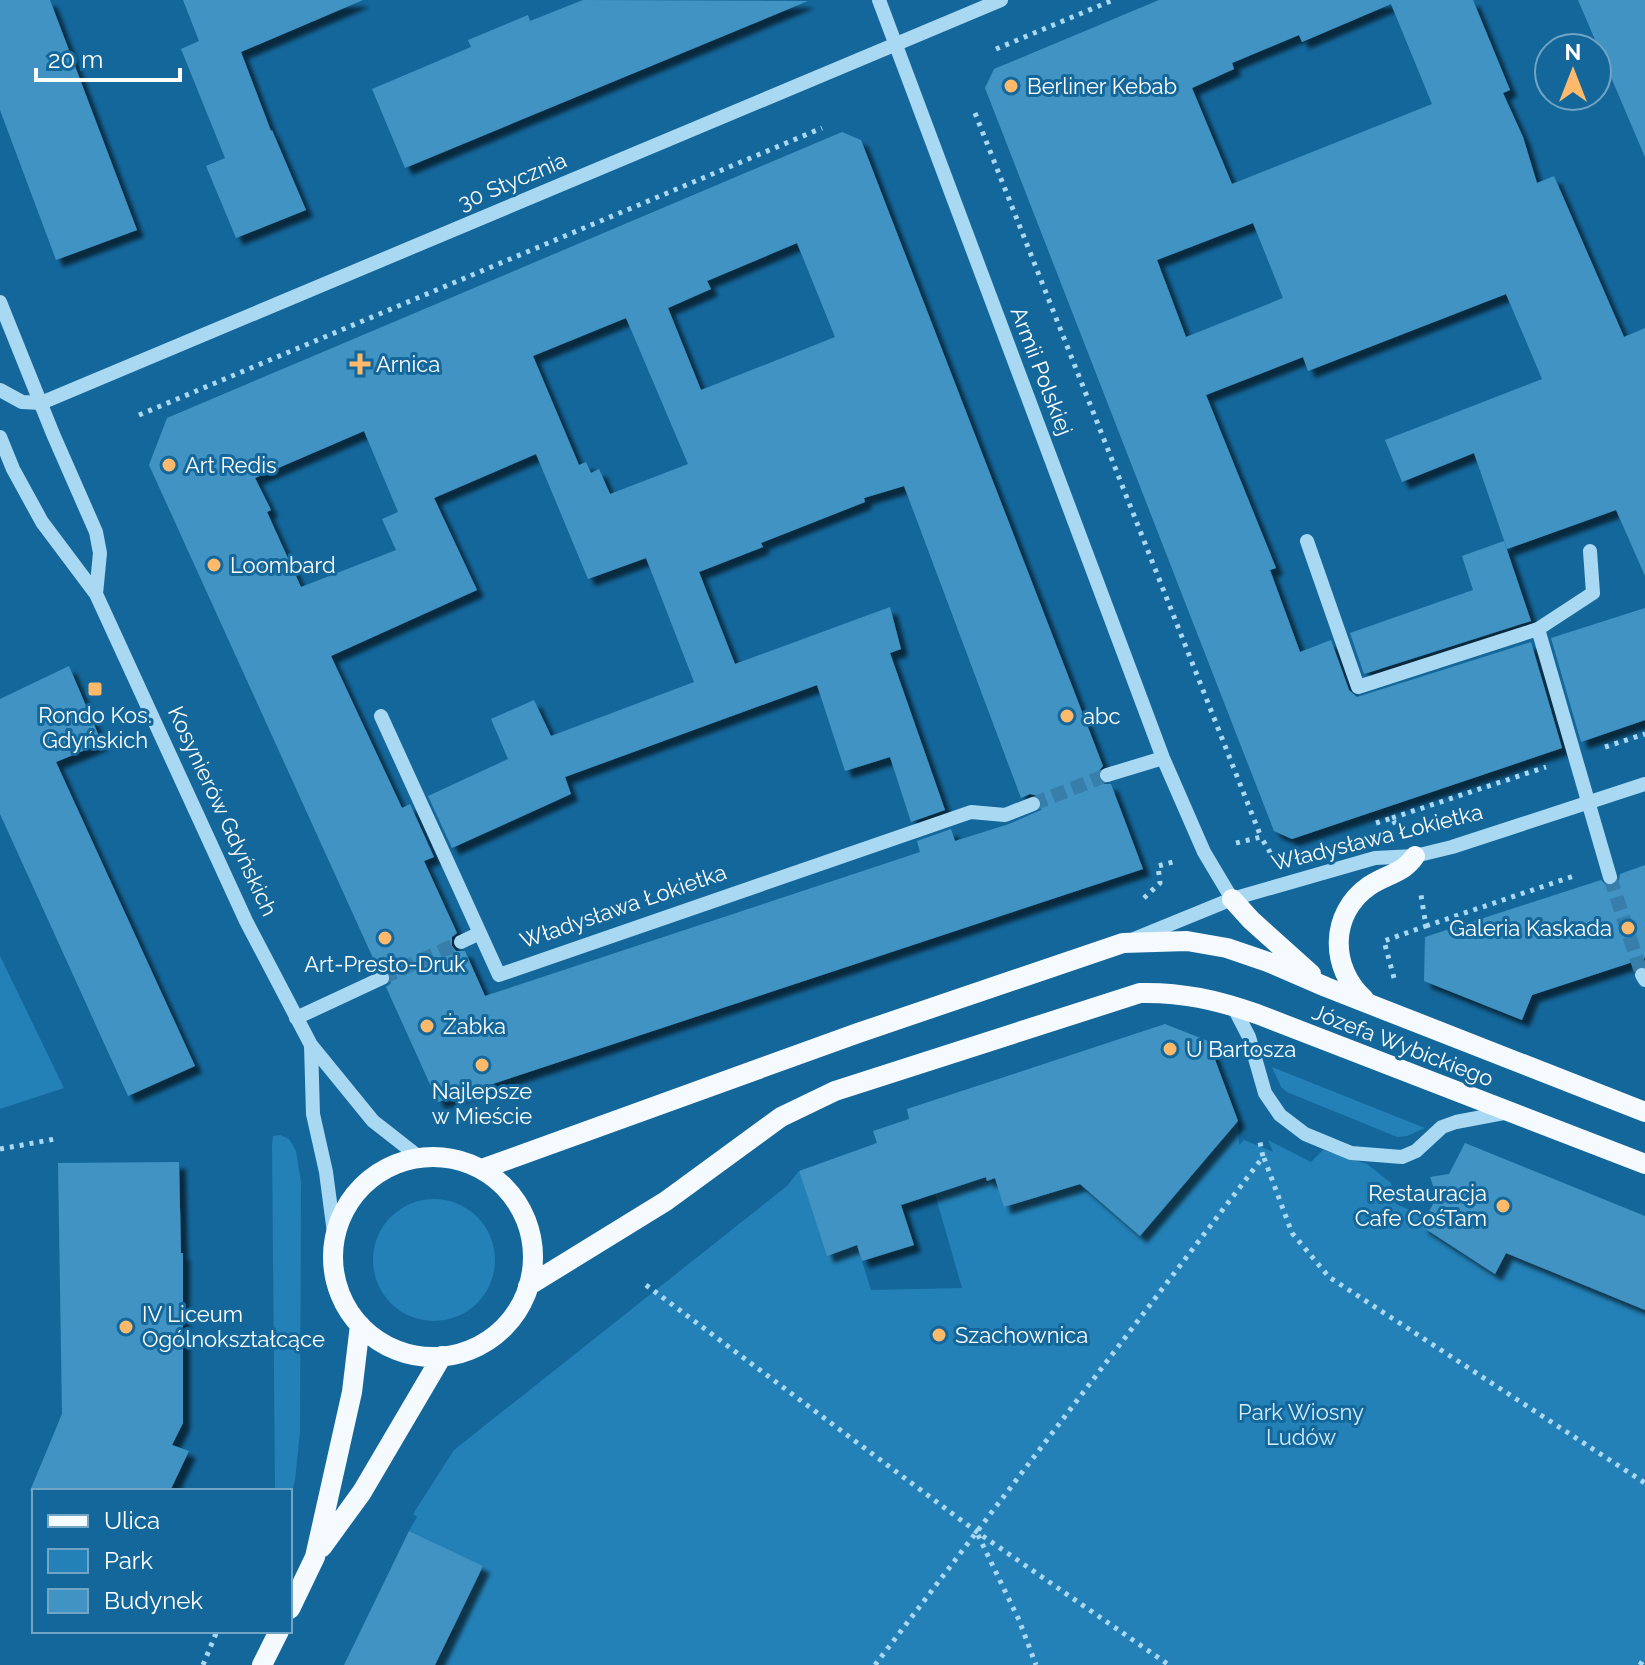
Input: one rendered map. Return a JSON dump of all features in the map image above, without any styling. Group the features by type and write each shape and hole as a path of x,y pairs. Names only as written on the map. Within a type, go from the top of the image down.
{"main road":[{"path":"1370,1005 1353,989 1341,968 1337,944 1341,921 1353,900 1371,884 1407,868 1415,856"},
{"path":"1232,899 1326,987"},
{"name":"Władysława Łokietka","path":"482,1169 858,1033 1123,943 1187,941 1227,948 1370,1005"},
{"name":"Józefa Wybickiego","path":"528,1286 666,1201 781,1117 835,1091 1140,993 1167,992 1205,997 1233,1006 1645,1164"},
{"name":"Józefa Wybickiego","path":"1370,1005 1645,1112"},
{"path":"443,1156 482,1169 504,1186 520,1207 530,1233 533,1260 524,1307 494,1341 467,1353 442,1356 397,1351 360,1325 340,1296 332,1265 334,1233 341,1214 364,1182 381,1170 419,1157 443,1156"},
{"path":"315,1557 352,1392 360,1325"},
{"path":"292,1605 315,1557 362,1492 442,1356"},
{"path":"262,1665 278,1633"}],"street":[{"name":"Armii Polskiej","path":"879,0 1163,758 1204,852 1232,899"},
{"name":"30 Stycznia","path":"41,403 1001,0"},
{"path":"0,302 96,532 100,553 96,594"},
{"path":"0,390 22,402 41,403"},
{"name":"Kosynierów Gdyńskich","path":"0,437 6,473 96,594 246,921 311,1045 373,1121 419,1157"},
{"path":"1307,541 1358,687 1538,629 1593,593 1590,551"},
{"path":"1538,629 1608,871"},
{"name":"Władysława Łokietka","path":"381,716 499,975 971,812 1005,815 1033,804"},
{"path":"1107,775 1163,758"},
{"name":"Władysława Łokietka","path":"1123,943 1232,899 1375,858 1415,856 1452,847 1645,784"},
{"path":"461,942 480,933"},
{"path":"296,1018 382,978"},
{"path":"1233,1006 1249,1037 1265,1093 1280,1115 1305,1134 1351,1153 1402,1157 1416,1151 1442,1127 1509,1112"},
{"name":"Kosynierów Gdyńskich","path":"311,1045 313,1114 326,1172 334,1233"}],"path":[{"path":"996,49 1113,0"},
{"path":"975,113 1261,837"},
{"path":"139,415 822,128"},
{"path":"1392,818 1645,734"},
{"path":"1415,856 1426,926"},
{"path":"1394,979 1384,941 1608,871"},
{"path":"1257,1129 1263,1157 1292,1233 1329,1277 1645,1483"},
{"path":"0,1149 55,1139"},
{"path":"875,1665 1263,1157"},
{"path":"646,1285 977,1532 1169,1665"},
{"path":"977,1532 1019,1620 1036,1665"},
{"path":"203,1665 216,1633"},
{"path":"1640,1665 1645,1657"}],"green space":[{"path":"0,956 64,1088 0,1109"},
{"path":"1272,1067 1425,1128 1397,1137 1287,1092 1281,1087"},
{"name":"Park Wiosny Ludów","path":"1238,1121 1239,1145 1244,1140 1273,1152 1268,1140 1311,1162 1323,1150 1367,1164 1391,1183 1396,1204 1645,1310 1645,1665 435,1665 455,1631 452,1629 483,1567 409,1531 417,1517 413,1514 454,1450 787,1186 799,1171 827,1255 857,1245 871,1290 962,1288 935,1194 986,1177 987,1181 995,1178 1005,1207 1118,1169 1140,1236"},
{"path":"273,1136 289,1139 296,1151 301,1182 300,1432 292,1491 275,1489"},
{"path":"434,1199 457,1204 477,1217 490,1237 495,1260 490,1283 477,1303 457,1316 434,1321 411,1316 391,1303 378,1283 373,1260 378,1237 391,1217 411,1204"}],"building":[{"path":"0,0 50,0 137,230 56,260 0,110"},
{"path":"183,0 363,0 241,52 306,210 236,238 206,166 225,158 181,49 199,41"},
{"path":"583,0 808,1 405,168 372,89 471,47 468,40 528,15 530,21"},
{"path":"1159,0 1473,0 1510,90 1503,93 1523,137 1537,183 1554,176 1624,337 1645,328 1645,576 1616,510 1507,549 1474,453 1402,482 1385,440 1542,379 1506,294 1308,371 1303,357 1206,395 1276,568 1270,570 1300,652 1331,640 1349,690 1357,697 1531,642 1562,748 1292,839 1274,831 985,88 994,69","holes":["1391,4 1432,104 1232,184 1192,88 1234,69 1232,63 1299,35 1302,42","1253,223 1283,298 1186,337 1157,260"]},
{"path":"1578,0 1645,0 1645,157 1613,82 1613,32 1592,32"},
{"path":"842,132 861,140 1103,766 1098,772 1098,779 1104,784 1111,784 1143,869 438,1102 386,987 391,983 391,975 387,969 378,969 149,465 167,418","holes":["797,243 835,337 701,390 668,308 711,289 707,281","626,318 688,464 610,494 599,469 591,473 586,462 579,465 533,356","364,431 398,512 382,519 396,550 301,587 255,478","536,454 588,579 646,558 694,682 551,736 534,700 491,719 508,759 428,796 452,848 571,794 565,777 817,685 845,771 890,757 911,822 945,810 890,653 901,649 890,607 735,664 699,572 763,547 761,543 865,502 864,498 904,486 1021,798 1030,794 1039,796 1041,810 955,841 951,829 917,841 920,852 485,996 465,951 456,951 452,946 452,937 457,933 424,861 434,857 410,804 402,808 331,656 477,590 434,498"]},
{"path":"1504,541 1531,621 1364,674 1350,633 1473,590 1462,556"},
{"path":"1645,608 1645,720 1581,742 1551,638"},
{"path":"69,666 102,743 56,762 195,1066 128,1096 0,814 0,699"},
{"path":"1645,865 1645,958 1532,995 1522,1020 1424,981 1425,937 1601,880 1607,886 1614,886 1620,874"},
{"path":"1165,1024 1208,1041 1238,1121 1140,1236 1080,1184 1004,1207 995,1178 987,1181 986,1177 901,1205 914,1245 862,1261 857,1245 827,1256 799,1171 877,1143 873,1131 909,1119 907,1109"},
{"path":"1465,1143 1645,1216 1645,1310 1506,1253 1495,1274 1421,1226 1437,1197 1430,1177 1449,1174"},
{"path":"179,1162 183,1253 183,1423 172,1445 189,1451 171,1489 30,1491 62,1414 58,1163"},
{"path":"409,1531 483,1566 452,1630 435,1665 344,1665"}],"tunnel":[{"path":"1033,804 1107,775"},
{"path":"1610,877 1642,975"},
{"path":"382,978 461,942"}],"place":[{"name":"Berliner Kebab","path":"1011,86"},
{"name":"Arnica","path":"360,364"},
{"name":"Art Redis","path":"169,465"},
{"name":"Loombard","path":"214,565"},
{"name":"Rondo Kos. Gdyńskich","path":"95,689"},
{"name":"abc","path":"1067,716"},
{"name":"Galeria Kaskada","path":"1628,928"},
{"name":"Art-Presto-Druk","path":"385,938"},
{"name":"Żabka","path":"427,1026"},
{"name":"U Bartosza","path":"1170,1049"},
{"name":"Najlepsze w Mieście","path":"482,1065"},
{"name":"Restauracja Cafe CośTam","path":"1503,1206"},
{"name":"IV Liceum Ogólnokształcące","path":"126,1327"},
{"name":"Szachownica","path":"939,1335"}]}
